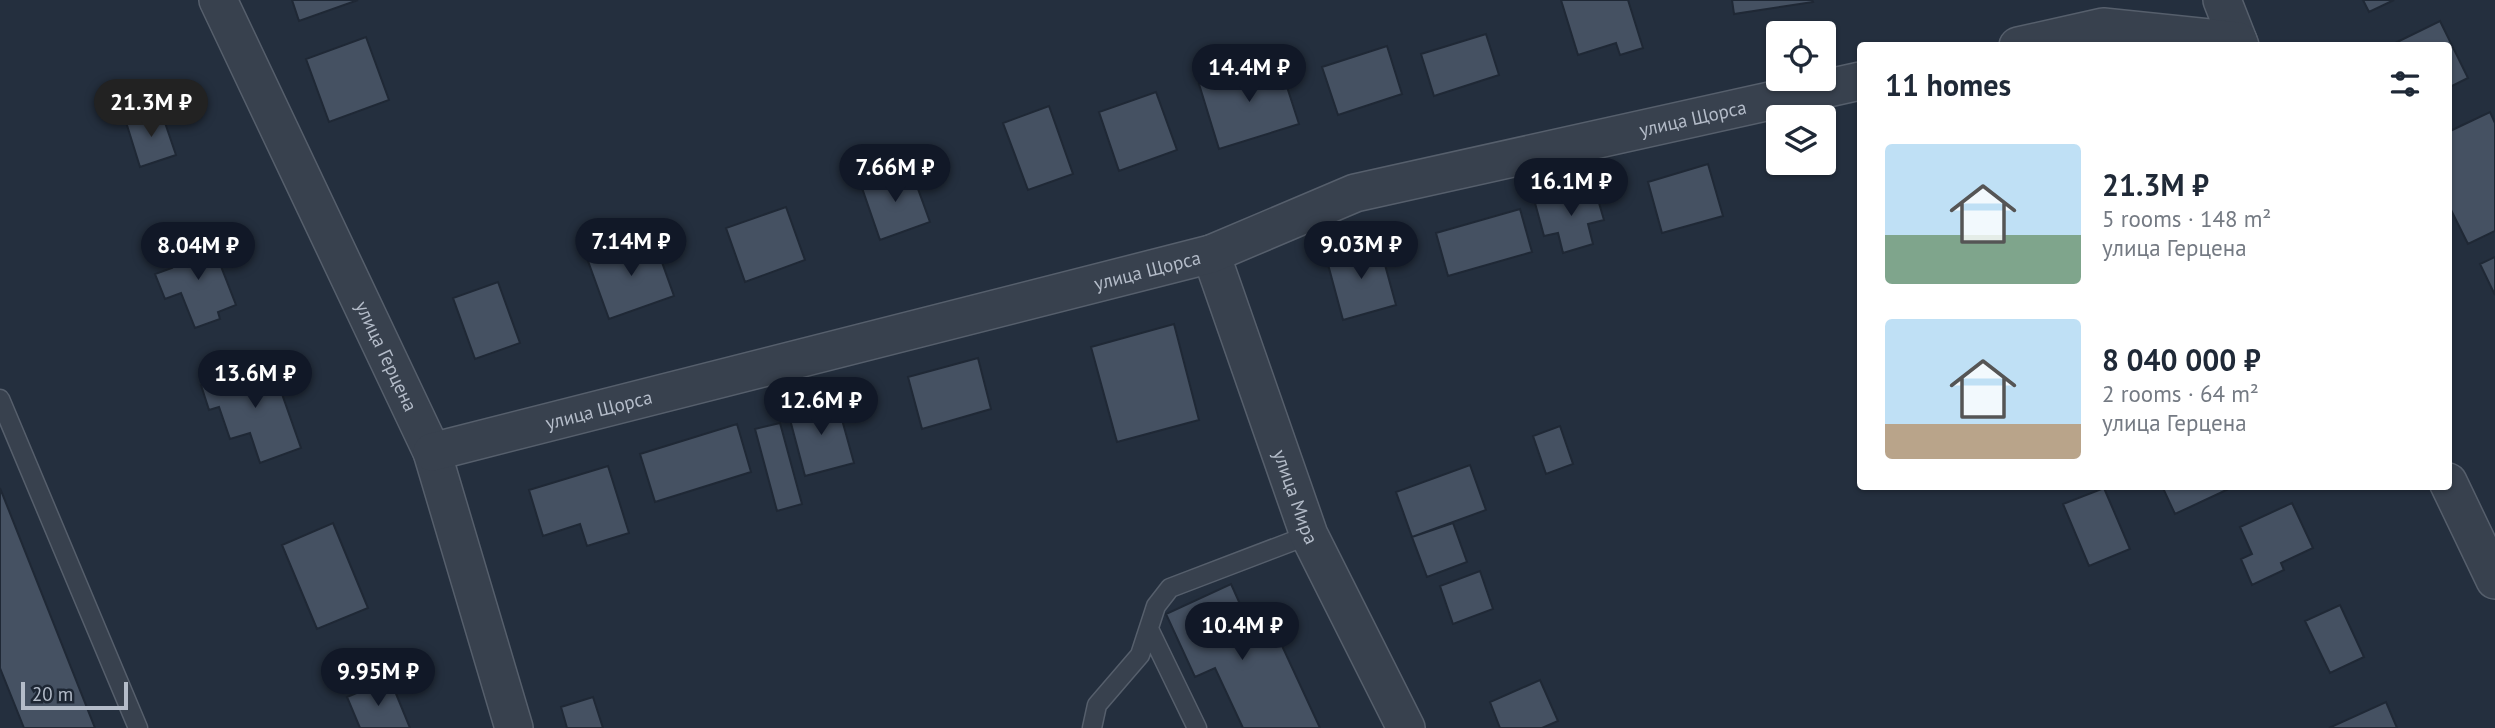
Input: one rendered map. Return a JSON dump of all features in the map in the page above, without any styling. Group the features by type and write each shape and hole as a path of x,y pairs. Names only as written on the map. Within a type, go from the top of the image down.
{"street":[{"name":"улица Герцена","path":"218,0 432,452 514,728"},
{"path":"2221,0 2239,42"},
{"path":"2036,42 2103,27 2230,42"},
{"name":"улица Щорса","path":"432,452 1211,254 1354,193 1857,81"},
{"name":"улица Мира","path":"1211,254 1309,535 1406,728"},
{"path":"2452,490 2495,580"}],"lane":[{"path":"0,399 138,728"},
{"path":"1092,728 1097,705 1140,654 1156,606 1170,589 1309,535"},
{"path":"1149,629 1197,728"}],"building":[{"path":"292,0 358,0 299,21"},
{"path":"1561,0 1628,0 1643,48 1620,55 1616,43 1578,55"},
{"path":"1732,0 1812,0 1813,2 1734,14"},
{"path":"2363,0 2394,0 2369,12"},
{"path":"2440,21 2450,42 2397,42"},
{"path":"1486,34 1499,75 1434,96 1421,54"},
{"path":"366,37 389,100 329,122 306,59"},
{"path":"2452,45 2468,78 2452,86"},
{"path":"1387,46 1402,94 1338,115 1322,67"},
{"path":"1278,59 1299,124 1219,149 1199,84"},
{"path":"1156,92 1177,150 1119,171 1099,112"},
{"path":"1049,106 1073,174 1028,190 1003,123"},
{"path":"161,111 176,155 140,167 126,122"},
{"path":"2490,112 2495,123 2495,231 2468,244 2452,212 2452,130"},
{"path":"1708,164 1723,216 1662,233 1648,182"},
{"path":"910,167 930,222 880,240 861,185"},
{"path":"1594,186 1604,220 1588,224 1593,244 1563,253 1558,233 1544,236 1535,203"},
{"path":"786,207 805,260 745,282 726,228"},
{"path":"1520,209 1532,252 1448,276 1436,233"},
{"path":"653,237 674,296 609,319 588,261"},
{"path":"210,238 236,305 218,312 220,319 195,328 181,293 165,299 155,274 172,268 167,255"},
{"path":"1379,243 1396,305 1343,320 1326,257"},
{"path":"2495,257 2495,295 2480,264"},
{"path":"498,282 520,343 475,359 453,298"},
{"path":"1174,324 1199,420 1117,442 1091,347"},
{"path":"978,358 991,409 922,429 908,377"},
{"path":"270,360 301,448 260,463 250,433 230,439 219,407 209,410 201,385"},
{"path":"836,398 854,463 805,476 788,412"},
{"path":"780,423 802,504 777,511 755,429"},
{"path":"737,424 751,472 655,502 640,454"},
{"path":"1560,426 1573,464 1546,474 1533,436"},
{"path":"1470,465 1486,510 1412,537 1396,492"},
{"path":"608,466 629,533 587,546 580,524 543,536 529,490"},
{"path":"0,488 95,728 24,728 0,668"},
{"path":"2105,490 2130,549 2089,566 2063,504"},
{"path":"2164,490 2226,490 2175,514"},
{"path":"2292,503 2313,548 2281,563 2284,570 2252,585 2241,559 2252,554 2240,527"},
{"path":"333,523 368,608 317,629 282,545"},
{"path":"1453,523 1467,562 1427,577 1412,537"},
{"path":"1480,571 1493,609 1453,624 1440,586"},
{"path":"1231,584 1253,633 1272,624 1320,728 1243,728 1215,668 1195,677 1166,614"},
{"path":"2340,605 2364,657 2330,673 2305,621"},
{"path":"390,679 410,728 360,728 347,697"},
{"path":"1540,680 1558,721 1542,728 1500,728 1490,702"},
{"path":"593,697 603,728 567,728 561,707"},
{"path":"2386,702 2397,728 2329,728"}]}
